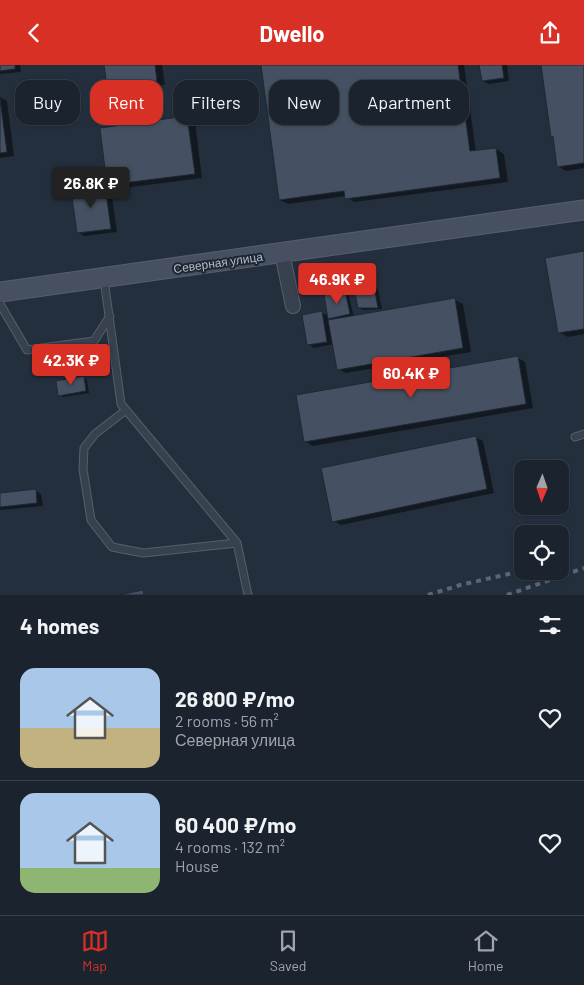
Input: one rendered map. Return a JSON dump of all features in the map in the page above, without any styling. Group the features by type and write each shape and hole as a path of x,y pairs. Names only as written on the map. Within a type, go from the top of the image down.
{"main road":[{"name":"Северная улица","path":"0,292 584,210"}],"street":[{"path":"282,253 293,306"}],"lane":[{"path":"104,278 121,404 237,543 248,595"},
{"path":"0,304 27,350 94,341 110,316"},
{"path":"126,410 95,433 84,448 82,469 91,520 112,547 143,553 237,543"},
{"path":"575,437 584,434"}],"building":[{"path":"0,65 15,65 15,69 0,71"},
{"path":"104,65 155,65 157,80 106,80"},
{"path":"261,65 458,65 460,80 349,80 349,125 466,125 470,151 496,148 500,178 345,199 344,191 279,200"},
{"path":"479,65 502,65 504,78 482,81"},
{"path":"541,65 584,65 584,163 557,167"},
{"path":"0,99 7,152 0,153"},
{"path":"173,118 173,125 188,125 195,174 107,185 100,128 122,125 163,125 163,119"},
{"path":"105,185 111,229 77,233 71,190"},
{"path":"584,251 584,329 558,333 545,258"},
{"path":"374,286 378,308 358,308 354,289"},
{"path":"345,290 350,314 328,319 324,295"},
{"path":"455,298 463,348 337,370 328,320"},
{"path":"322,311 327,342 307,345 302,315"},
{"path":"518,356 526,404 304,442 296,395"},
{"path":"84,376 86,391 58,396 56,381"},
{"path":"476,436 487,489 332,522 321,468"},
{"path":"36,489 37,503 0,507 0,493"},
{"path":"143,590 144,595 119,595"}],"railway":[{"path":"507,595 584,568"},
{"path":"428,595 460,585 514,573"}]}
